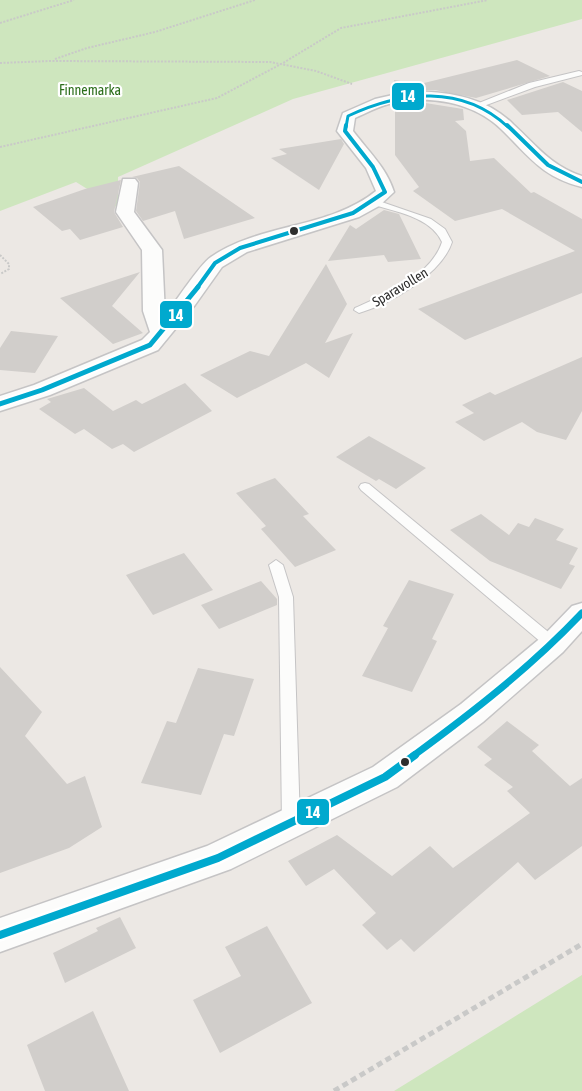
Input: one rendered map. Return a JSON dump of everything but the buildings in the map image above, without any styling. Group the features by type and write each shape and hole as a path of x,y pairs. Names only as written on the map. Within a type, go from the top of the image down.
{"street":[{"path":"0,404 42,390 150,345 188,301 215,263 240,248 353,213 373,202 385,192 382,179 375,166 345,131 348,116 389,99 407,96 455,99 488,109 507,126 536,160 562,176 582,182"},
{"path":"129,183 125,212 152,250 153,311 161,333"},
{"path":"0,936 218,858 385,777 472,713 553,644 582,613"}],"lane":[{"path":"478,105 532,85 579,73"},
{"name":"Sparavollen","path":"359,310 400,289 432,267 445,252 446,240 442,231 410,215 373,202"},
{"path":"366,487 553,644"},
{"path":"276,565 286,597 291,823"}],"path":[{"path":"0,22 74,0"},
{"path":"50,61 87,48 155,32 255,0"},
{"path":"0,147 217,98 283,63 341,28 488,0"},
{"path":"0,63 50,61 283,63 316,71 352,84"},
{"path":"0,255 9,264 9,269 0,274"},
{"path":"334,1091 582,944"}],"green space":[{"name":"Finnemarka","path":"0,0 582,0 582,19 293,99 118,177 118,208 76,182 0,211"},
{"path":"582,975 582,1091 394,1091"}],"transit line":[{"name":"14","path":"0,404 42,390 150,345 188,301 215,263 240,248 353,213 385,192 373,167 345,131 348,116 377,103 402,97 434,96 479,107 505,124 548,165 582,182"},
{"name":"14","path":"0,935 218,858 385,777 472,713 553,644 582,613"}]}
